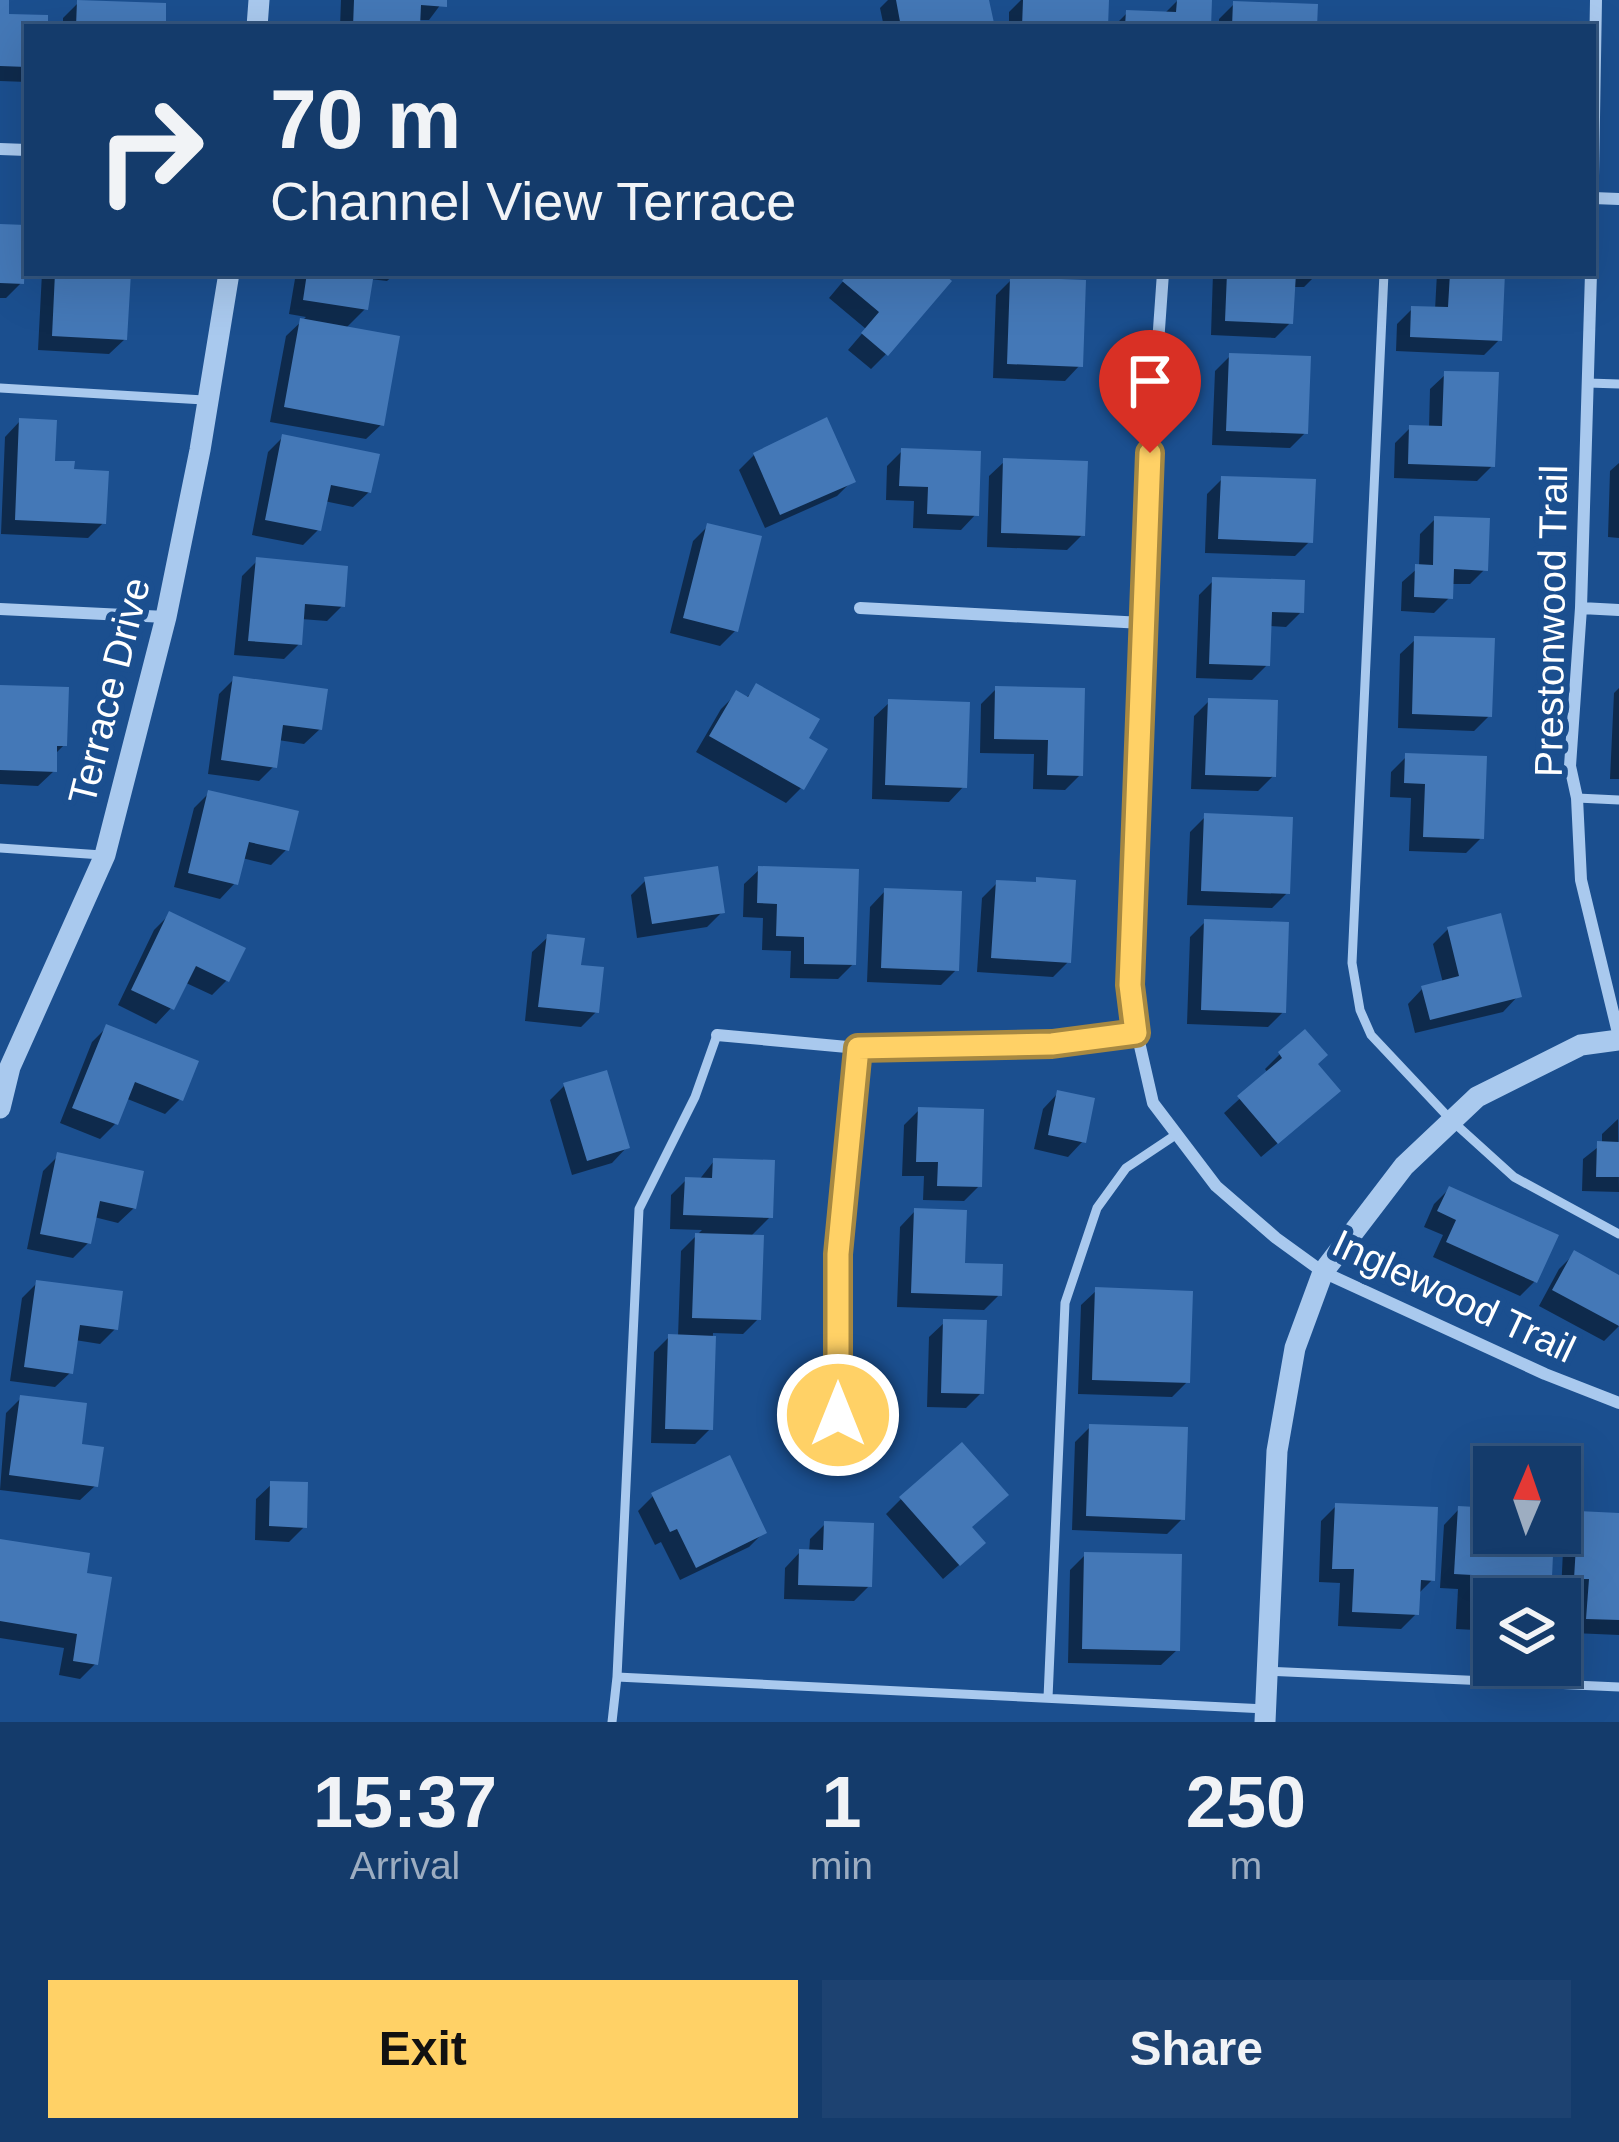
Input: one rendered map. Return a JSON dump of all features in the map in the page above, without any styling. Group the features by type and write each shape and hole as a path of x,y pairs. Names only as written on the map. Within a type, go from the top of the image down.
{"street":[{"name":"Terrace Drive","path":"0,1108 5,1067 105,855 166,617 229,276"},
{"name":"Inglewood Trail","path":"1163,276 1130,985 1136,1033 1154,1103 1216,1186 1323,1272 1619,1403"},
{"name":"Prestonwood Trail","path":"1591,276 1581,608 1570,766 1577,798 1581,880 1619,1038"},
{"path":"860,608 1144,623"},
{"path":"1581,608 1619,610"},
{"path":"0,609 166,617"},
{"path":"717,1035 858,1048 1052,1044 1136,1033"},
{"path":"1265,1716 1277,1450 1295,1348 1323,1272 1404,1166 1477,1096 1581,1045 1619,1038"},
{"path":"838,1415 838,1254 858,1048"}],"lane":[{"path":"1384,276 1352,962 1360,1010 1371,1035 1451,1120 1514,1177 1619,1234"},
{"path":"1588,383 1619,384"},
{"path":"0,388 208,400"},
{"path":"1577,798 1619,800"},
{"path":"0,848 105,855"},
{"path":"612,1722 639,1209 695,1097 717,1035"},
{"path":"1048,1698 1065,1303 1097,1208 1126,1168 1177,1134"},
{"path":"1268,1671 1619,1687"},
{"path":"616,1677 1048,1698 1265,1716"}],"building":[{"path":"0,0 9,0 9,14 48,15 48,24 24,24 24,67 0,66"},
{"path":"77,0 166,3 166,24 76,24"},
{"path":"354,0 447,0 447,7 421,5 420,24 353,24"},
{"path":"896,0 989,0 994,23 971,24 900,24"},
{"path":"1023,0 1109,0 1108,24 1022,24"},
{"path":"1177,0 1212,0 1211,24 1125,24 1126,10 1176,12"},
{"path":"1233,1 1318,4 1317,24 1232,24"},
{"path":"1334,21 1419,23 1419,24"},
{"path":"0,224 24,225 24,284 0,283"},
{"path":"55,276 131,276 127,340 52,336"},
{"path":"307,276 374,276 368,310 303,300"},
{"path":"846,276 946,276 952,281 888,356 861,333 879,312 842,281"},
{"path":"1227,276 1296,276 1293,324 1225,321"},
{"path":"1450,276 1505,276 1502,341 1410,337 1411,306 1448,307"},
{"path":"1010,277 1086,280 1083,367 1007,364"},
{"path":"300,318 400,336 384,426 284,407"},
{"path":"1229,353 1311,356 1308,434 1226,431"},
{"path":"1444,371 1499,372 1495,467 1408,464 1409,425 1442,426"},
{"path":"827,417 856,482 780,515 753,453"},
{"path":"19,418 57,420 55,461 75,461 74,469 109,471 106,524 15,520"},
{"path":"282,434 380,454 371,493 331,485 321,531 265,520"},
{"path":"901,448 981,451 979,516 927,514 928,487 899,486"},
{"path":"1003,458 1088,461 1085,536 1001,533"},
{"path":"1221,476 1316,479 1313,543 1218,539"},
{"path":"1434,516 1490,518 1488,571 1454,569 1453,599 1414,597 1415,564 1433,565"},
{"path":"707,523 762,536 738,632 683,618"},
{"path":"256,557 348,566 345,607 305,604 302,645 248,641"},
{"path":"1212,577 1305,580 1304,613 1272,612 1270,666 1209,664"},
{"path":"1414,636 1495,638 1492,717 1412,714"},
{"path":"233,676 328,689 322,730 283,725 277,768 221,760"},
{"path":"756,683 820,719 809,738 828,749 804,790 709,736 736,690 748,697"},
{"path":"0,685 69,687 67,746 57,746 57,772 0,770"},
{"path":"995,686 1085,688 1083,776 1047,775 1048,740 994,739"},
{"path":"1208,698 1278,700 1276,777 1205,775"},
{"path":"888,699 970,702 967,788 885,785"},
{"path":"1405,753 1487,756 1484,839 1423,837 1425,784 1404,783"},
{"path":"208,790 299,811 289,851 249,842 238,885 188,873"},
{"path":"1204,813 1293,817 1290,894 1201,891"},
{"path":"718,866 725,913 652,924 644,877"},
{"path":"758,866 859,869 856,965 804,964 804,937 776,936 777,904 757,903"},
{"path":"1036,877 1076,880 1071,963 991,958 996,880 1036,882"},
{"path":"884,888 962,891 959,971 881,968"},
{"path":"169,911 246,948 229,982 196,966 174,1010 131,990"},
{"path":"1501,913 1522,997 1430,1020 1421,986 1459,976 1447,927"},
{"path":"1204,919 1289,922 1286,1013 1201,1010"},
{"path":"547,934 585,938 581,965 604,967 599,1013 538,1007"},
{"path":"106,1024 199,1061 183,1101 135,1082 118,1125 72,1108"},
{"path":"1305,1029 1328,1055 1318,1064 1341,1091 1278,1144 1237,1096 1282,1058 1278,1052"},
{"path":"607,1070 630,1148 587,1161 563,1083"},
{"path":"1057,1090 1095,1098 1086,1143 1048,1135"},
{"path":"918,1107 984,1109 982,1187 937,1186 938,1162 916,1162"},
{"path":"1597,1141 1619,1142 1619,1177 1596,1177"},
{"path":"57,1152 144,1171 136,1209 100,1201 91,1244 40,1234"},
{"path":"713,1158 775,1160 773,1218 683,1215 685,1177 712,1178"},
{"path":"1449,1186 1559,1235 1537,1283 1446,1242 1456,1220 1437,1211"},
{"path":"914,1208 967,1210 965,1263 1003,1264 1002,1296 911,1293"},
{"path":"695,1233 764,1235 761,1320 692,1318"},
{"path":"1574,1250 1619,1275 1619,1326 1552,1290"},
{"path":"36,1280 123,1291 118,1330 80,1325 73,1374 24,1367"},
{"path":"1095,1287 1193,1291 1190,1383 1092,1380"},
{"path":"943,1319 987,1320 984,1394 941,1393"},
{"path":"668,1334 716,1336 713,1430 665,1429"},
{"path":"20,1395 87,1403 82,1444 104,1447 98,1487 9,1475"},
{"path":"1089,1424 1188,1427 1185,1520 1086,1516"},
{"path":"962,1442 1009,1495 972,1527 986,1543 960,1566 899,1497"},
{"path":"730,1455 767,1533 696,1568 677,1529 670,1532 651,1493"},
{"path":"270,1481 308,1482 307,1528 269,1526"},
{"path":"1335,1503 1438,1507 1435,1581 1421,1580 1419,1615 1352,1612 1354,1569 1332,1569"},
{"path":"1458,1506 1473,1507 1473,1554 1553,1554 1552,1577 1473,1578 1473,1615 1472,1575 1454,1574"},
{"path":"1581,1511 1619,1513 1619,1620 1586,1619 1589,1579 1574,1578 1575,1554 1581,1554"},
{"path":"824,1521 874,1523 872,1587 798,1585 799,1549 823,1550"},
{"path":"0,1539 90,1553 87,1573 112,1577 98,1665 73,1661 77,1634 0,1621"},
{"path":"1084,1552 1182,1554 1180,1651 1082,1649"}],"route":[{"path":"838,1415 838,1254 858,1048 1052,1044 1136,1033 1130,985 1150,453"}]}
